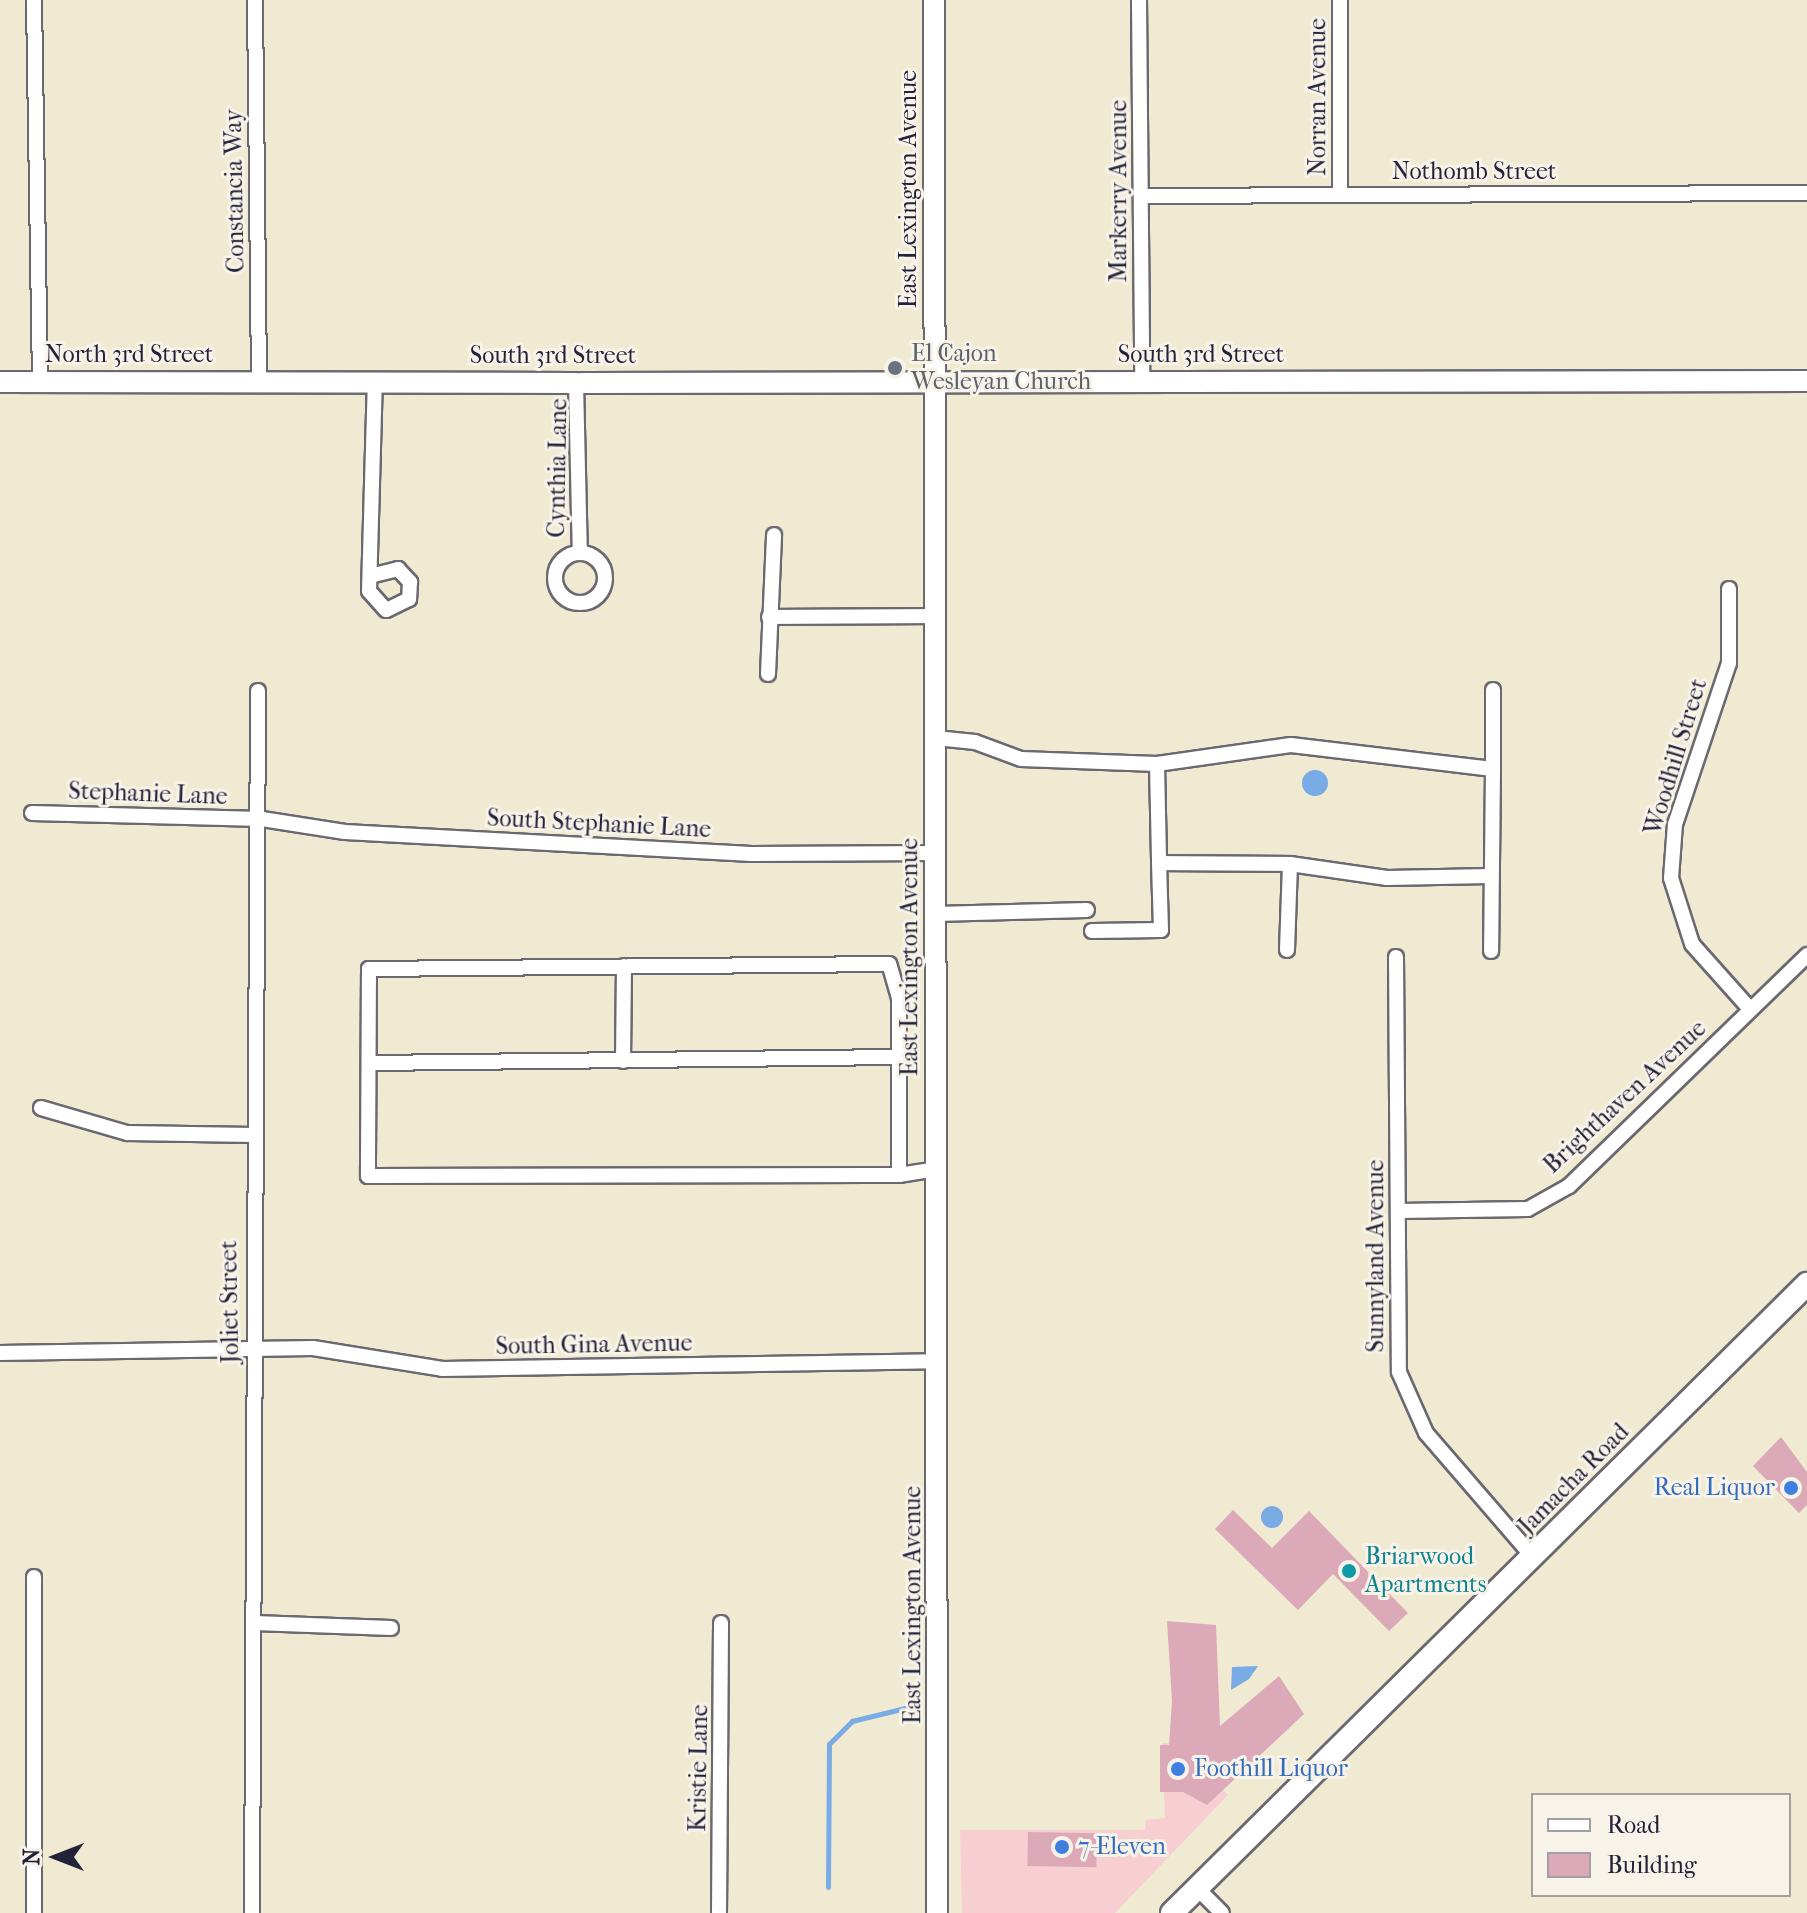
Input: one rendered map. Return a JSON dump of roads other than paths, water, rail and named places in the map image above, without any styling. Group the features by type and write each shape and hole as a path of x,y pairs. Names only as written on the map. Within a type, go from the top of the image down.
{"main road":[{"name":"Jamacha Road","path":"1172,1913 1807,1284"}],"street":[{"path":"34,0 40,381"},
{"name":"Constancia Way","path":"255,0 259,381"},
{"name":"East Lexington Avenue","path":"934,0 937,1913"},
{"name":"Markerry Avenue","path":"1139,0 1142,381"},
{"name":"Norran Avenue","path":"1340,0 1340,194"},
{"name":"Nothomb Street","path":"1141,196 1807,193"},
{"name":"North 3rd Street","path":"0,382 259,381"},
{"name":"South 3rd Street","path":"259,381 1807,381"},
{"path":"374,575 375,382"},
{"name":"Cynthia Lane","path":"578,383 580,553"},
{"path":"768,674 774,535"},
{"name":"Woodhill Street","path":"1729,589 1729,663 1675,824 1671,878 1692,944 1750,1009"},
{"path":"769,617 935,616"},
{"path":"1491,951 1493,690"},
{"name":"Joliet Street","path":"252,1913 254,1135 262,819 258,691"},
{"path":"936,738 975,742 1021,759 1157,764 1291,745 1493,769"},
{"path":"1092,931 1161,930 1157,764"},
{"name":"Stephanie Lane","path":"32,813 262,819"},
{"name":"South Stephanie Lane","path":"262,819 345,832 722,852 935,853"},
{"path":"1159,863 1290,864 1387,878 1490,876"},
{"path":"1287,950 1290,864"},
{"path":"935,914 1087,910"},
{"name":"Brighthaven Avenue","path":"1398,1211 1528,1209 1569,1186 1807,955"},
{"name":"Sunnyland Avenue","path":"1396,957 1396,1340 1407,1397 1426,1433 1533,1557"},
{"path":"899,1175 898,978 889,964 369,969 368,1176 899,1175 935,1169"},
{"path":"623,1061 624,966"},
{"path":"369,1063 899,1057"},
{"path":"41,1108 127,1133 254,1135"},
{"name":"South Gina Avenue","path":"0,1353 254,1352 313,1348 442,1369 937,1361"},
{"path":"34,1577 34,1913"},
{"path":"255,1623 391,1628"},
{"name":"Kristie Lane","path":"719,1913 721,1623"},
{"path":"1197,1888 1222,1913"}],"water":[{"path":"1315,770 1324,774 1328,783 1324,792 1315,796 1306,792 1302,783 1306,774"},
{"path":"1268,1506 1276,1506 1283,1517 1276,1528 1268,1528 1261,1521 1261,1513"},
{"path":"1258,1666 1249,1679 1231,1690 1232,1667"}],"waterway":[{"path":"828,1887 829,1744 852,1721 913,1706"}],"place":[{"name":"El Cajon Wesleyan Church","path":"895,368"},
{"name":"Real Liquor","path":"1791,1488"},
{"name":"Briarwood Apartments","path":"1349,1571"},
{"name":"Foothill Liquor","path":"1178,1769"},
{"name":"7-Eleven","path":"1062,1847"}]}
